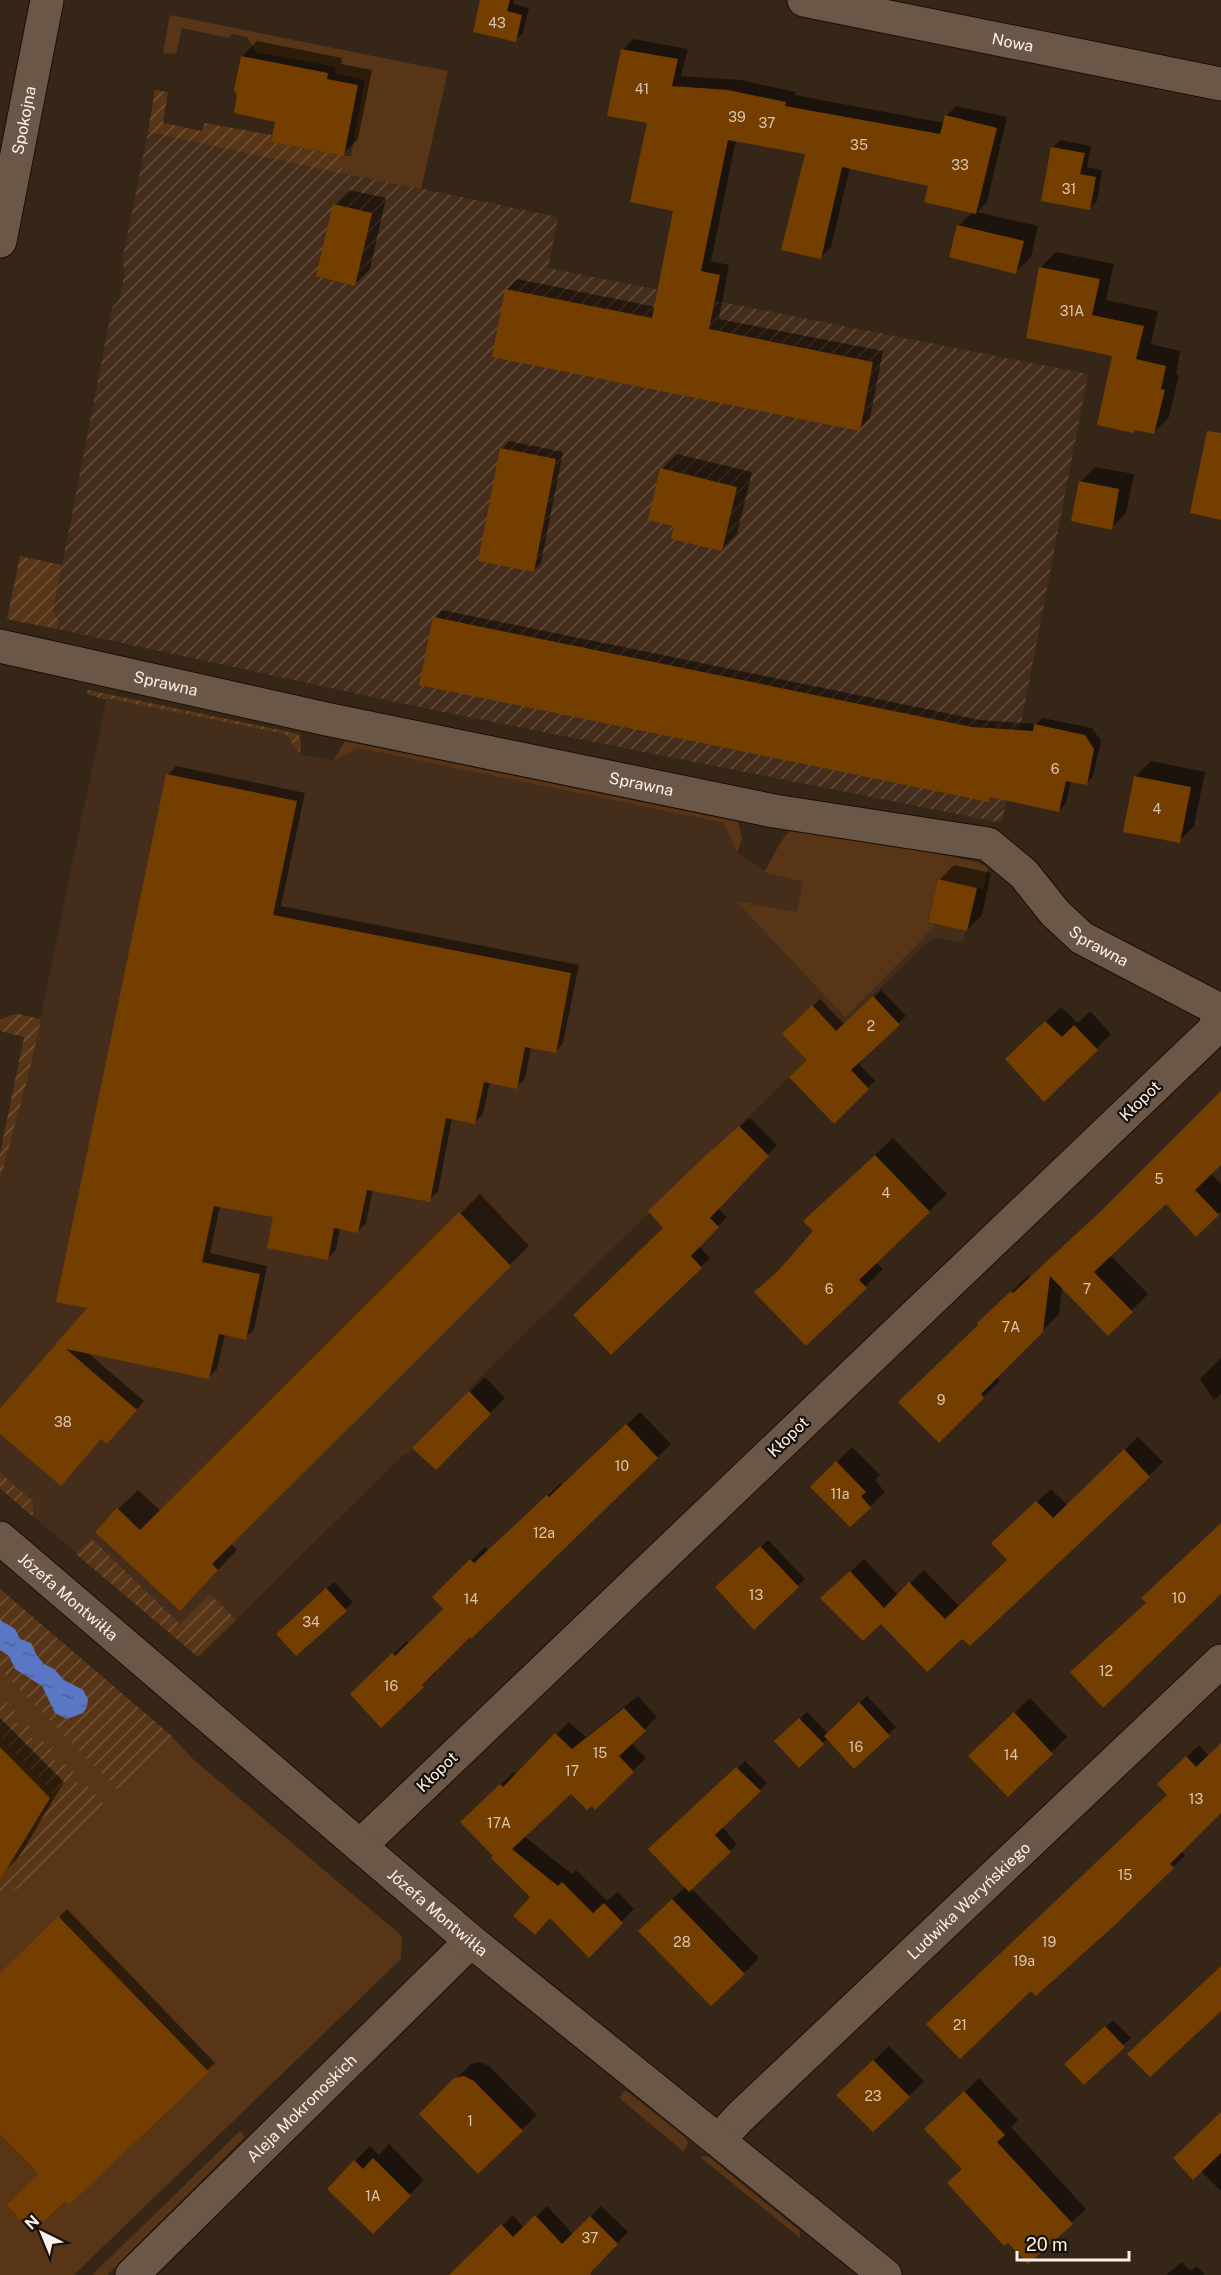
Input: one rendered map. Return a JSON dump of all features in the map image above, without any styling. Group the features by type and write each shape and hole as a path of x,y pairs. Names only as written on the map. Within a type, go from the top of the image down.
{"street":[{"name":"Spokojna","path":"0,241 47,0"},
{"name":"Nowa","path":"804,0 1221,84"},
{"name":"Sprawna","path":"0,646 326,719 762,809 988,844 1024,874 1055,913 1082,938 1216,1008 1216,1027"},
{"name":"Kłopot","path":"360,1846 1216,1027"},
{"name":"Józefa Montwiłła","path":"0,1538 471,1941 885,2275"},
{"name":"Ludwika Waryńskiego","path":"719,2140 739,2118 1221,1661"},
{"name":"Aleja Mokronoskich","path":"132,2275 471,1941"}],"shaded area":[{"path":"170,15 448,71 421,189 341,173 344,156 351,156 365,80 335,73 335,67 256,52 247,37 232,34 228,38 182,28 176,54 163,53"},
{"path":"155,90 168,92 163,123 202,131 205,123 272,135 271,142 344,156 341,173 148,132"},
{"path":"148,132 558,217 548,268 1088,374 1002,823 438,711 57,629 59,621 53,612 112,308 119,300 125,272 122,262"},
{"path":"20,556 62,565 53,612 59,621 57,629 7,619"},
{"path":"88,690 299,734 300,754 285,734 107,698 106,700 87,694"},
{"path":"107,697 285,734 300,754 333,761 356,748 725,823 737,853 765,871 802,839 977,875 963,943 933,937 468,1389 469,1391 406,1455 404,1454 198,1657 0,1488 0,1180 28,1077"},
{"path":"345,741 738,822 742,839 737,853 724,823 357,748 333,761"},
{"path":"815,828 977,862 988,867 983,889 938,878 927,923 936,925 845,1017 736,901 797,912 803,882 764,872 787,834 796,829"},
{"path":"19,1014 41,1019 0,1180 0,1154 24,1037 0,1031 0,1020"},
{"path":"0,1473 33,1501 33,1517 0,1488"},
{"path":"92,1539 180,1624 210,1594 236,1620 198,1657 76,1554"},
{"path":"0,1589 173,1737 117,1789 0,1670"},
{"path":"0,1590 172,1737 193,1759 402,1936 401,1959 74,2275 0,2275"},
{"path":"6,1702 16,1713 12,1718 20,1726 25,1722 34,1731 30,1736 38,1744 43,1741 55,1752 51,1757 59,1765 63,1762 74,1772 71,1776 78,1783 82,1780 104,1805 18,1888 0,1897 0,1874 6,1877 55,1795 0,1737 0,1705"},
{"path":"625,2090 686,2138 688,2144 683,2151 619,2098"},
{"path":"240,2131 245,2137 107,2275 92,2275"},
{"path":"708,2156 800,2231 800,2238 700,2157"}],"water":[{"path":"0,1620 15,1629 20,1639 31,1643 44,1664 54,1669 64,1680 83,1690 88,1699 83,1713 67,1719 55,1713 42,1686 15,1669 9,1656 0,1650"}],"building":[{"path":"480,0 510,0 507,11 522,15 516,42 473,32"},
{"path":"621,49 678,59 672,86 728,90 786,102 785,106 940,134 945,115 997,128 976,214 924,202 928,186 842,167 821,259 781,250 805,154 728,140 701,271 720,275 709,329 873,362 860,431 492,357 505,289 652,318 673,211 630,202 647,123 607,116"},
{"path":"241,56 328,73 327,79 358,85 344,156 271,142 275,122 234,113 237,95 234,90"},
{"path":"1051,147 1085,153 1080,174 1096,177 1090,210 1041,201"},
{"path":"333,204 372,213 355,286 316,276"},
{"path":"957,225 1024,241 1016,274 949,257"},
{"path":"1039,267 1100,279 1092,315 1144,326 1136,359 1166,366 1161,389 1165,390 1154,434 1135,430 1134,433 1097,425 1112,356 1026,338"},
{"path":"1207,431 1221,433 1221,520 1190,513"},
{"path":"500,448 556,459 534,572 478,561"},
{"path":"660,468 737,487 722,551 671,539 674,526 648,520"},
{"path":"1079,481 1119,489 1112,530 1071,521"},
{"path":"433,617 972,727 1033,731 1034,724 1085,735 1094,749 1087,785 1066,781 1059,812 990,797 989,802 419,685"},
{"path":"166,774 297,801 273,915 571,973 556,1053 525,1047 517,1089 484,1082 475,1124 446,1118 430,1202 367,1190 358,1233 334,1228 328,1260 267,1248 273,1217 214,1206 202,1262 260,1274 246,1340 219,1334 209,1379 66,1349 137,1410 107,1444 101,1439 61,1486 0,1434 0,1409 87,1308 56,1302"},
{"path":"1134,776 1191,787 1180,843 1123,832"},
{"path":"938,879 977,888 967,931 928,922"},
{"path":"873,996 900,1025 851,1070 869,1089 834,1124 789,1077 807,1060 782,1034 812,1005 836,1031"},
{"path":"1045,1021 1062,1037 1074,1025 1098,1050 1044,1102 1005,1059"},
{"path":"1221,1091 1221,1165 1195,1190 1219,1215 1196,1237 1166,1204 1094,1272 1133,1312 1108,1336 1050,1276 1043,1332 981,1394 984,1398 939,1443 898,1402 978,1325 977,1323 1011,1291 1013,1293 1104,1208"},
{"path":"739,1126 769,1156 710,1218 719,1227 691,1256 702,1268 611,1355 573,1315 663,1228 648,1211"},
{"path":"875,1155 930,1212 859,1280 867,1288 806,1346 754,1292 778,1271 813,1231 803,1221"},
{"path":"459,1212 511,1266 212,1564 218,1570 180,1611 95,1532 117,1508 140,1530"},
{"path":"469,1391 491,1414 436,1470 412,1448"},
{"path":"626,1424 658,1458 471,1639 470,1637 422,1685 424,1687 381,1728 350,1694 392,1653 395,1656 443,1609 432,1597 470,1559 474,1563 547,1495 549,1497"},
{"path":"1124,1449 1150,1477 970,1646 962,1639 927,1672 881,1624 863,1641 820,1598 850,1571 884,1608 909,1582 945,1619 1007,1560 991,1543 1036,1501 1053,1518"},
{"path":"836,1461 866,1492 861,1496 871,1508 850,1527 810,1487"},
{"path":"1221,1523 1221,1594 1103,1708 1070,1672 1146,1603 1141,1598"},
{"path":"760,1546 799,1587 754,1630 715,1587"},
{"path":"326,1588 347,1611 296,1656 276,1634"},
{"path":"859,1702 890,1736 854,1769 824,1736"},
{"path":"624,1708 646,1731 619,1756 634,1772 595,1810 592,1806 587,1810 571,1794 512,1849 558,1886 562,1882 593,1913 604,1903 623,1923 589,1958 550,1918 535,1935 513,1916 530,1897 491,1858 493,1856 460,1822 500,1784 503,1787 555,1733 572,1749"},
{"path":"1014,1712 1053,1754 1008,1797 968,1756"},
{"path":"799,1718 824,1744 799,1768 774,1741"},
{"path":"1221,1743 1221,1813 1170,1864 1174,1868 1116,1924 1036,1996 1031,1991 960,2059 926,2024 1167,1795 1157,1784 1186,1756 1196,1767"},
{"path":"0,1747 50,1798 0,1880"},
{"path":"736,1767 761,1791 715,1835 731,1852 689,1892 648,1849"},
{"path":"672,1899 745,1974 711,2006 638,1931"},
{"path":"58,1916 209,2072 69,2205 65,2201 32,2232 7,2205 39,2174 0,2134 0,1973"},
{"path":"1221,1966 1221,2011 1150,2077 1127,2054"},
{"path":"1105,2026 1125,2047 1084,2085 1064,2064"},
{"path":"873,2060 910,2097 873,2132 836,2095"},
{"path":"464,2076 474,2081 523,2131 478,2174 419,2114 454,2078"},
{"path":"964,2091 1005,2135 997,2142 1073,2224 1028,2264 1008,2243 1004,2246 947,2183 962,2169 924,2129"},
{"path":"1221,2112 1221,2153 1193,2180 1173,2158"},
{"path":"373,2158 411,2196 373,2234 327,2189 354,2160 363,2169"},
{"path":"535,2215 562,2244 590,2216 618,2244 590,2273 591,2275 449,2275 501,2224 513,2237"}]}
